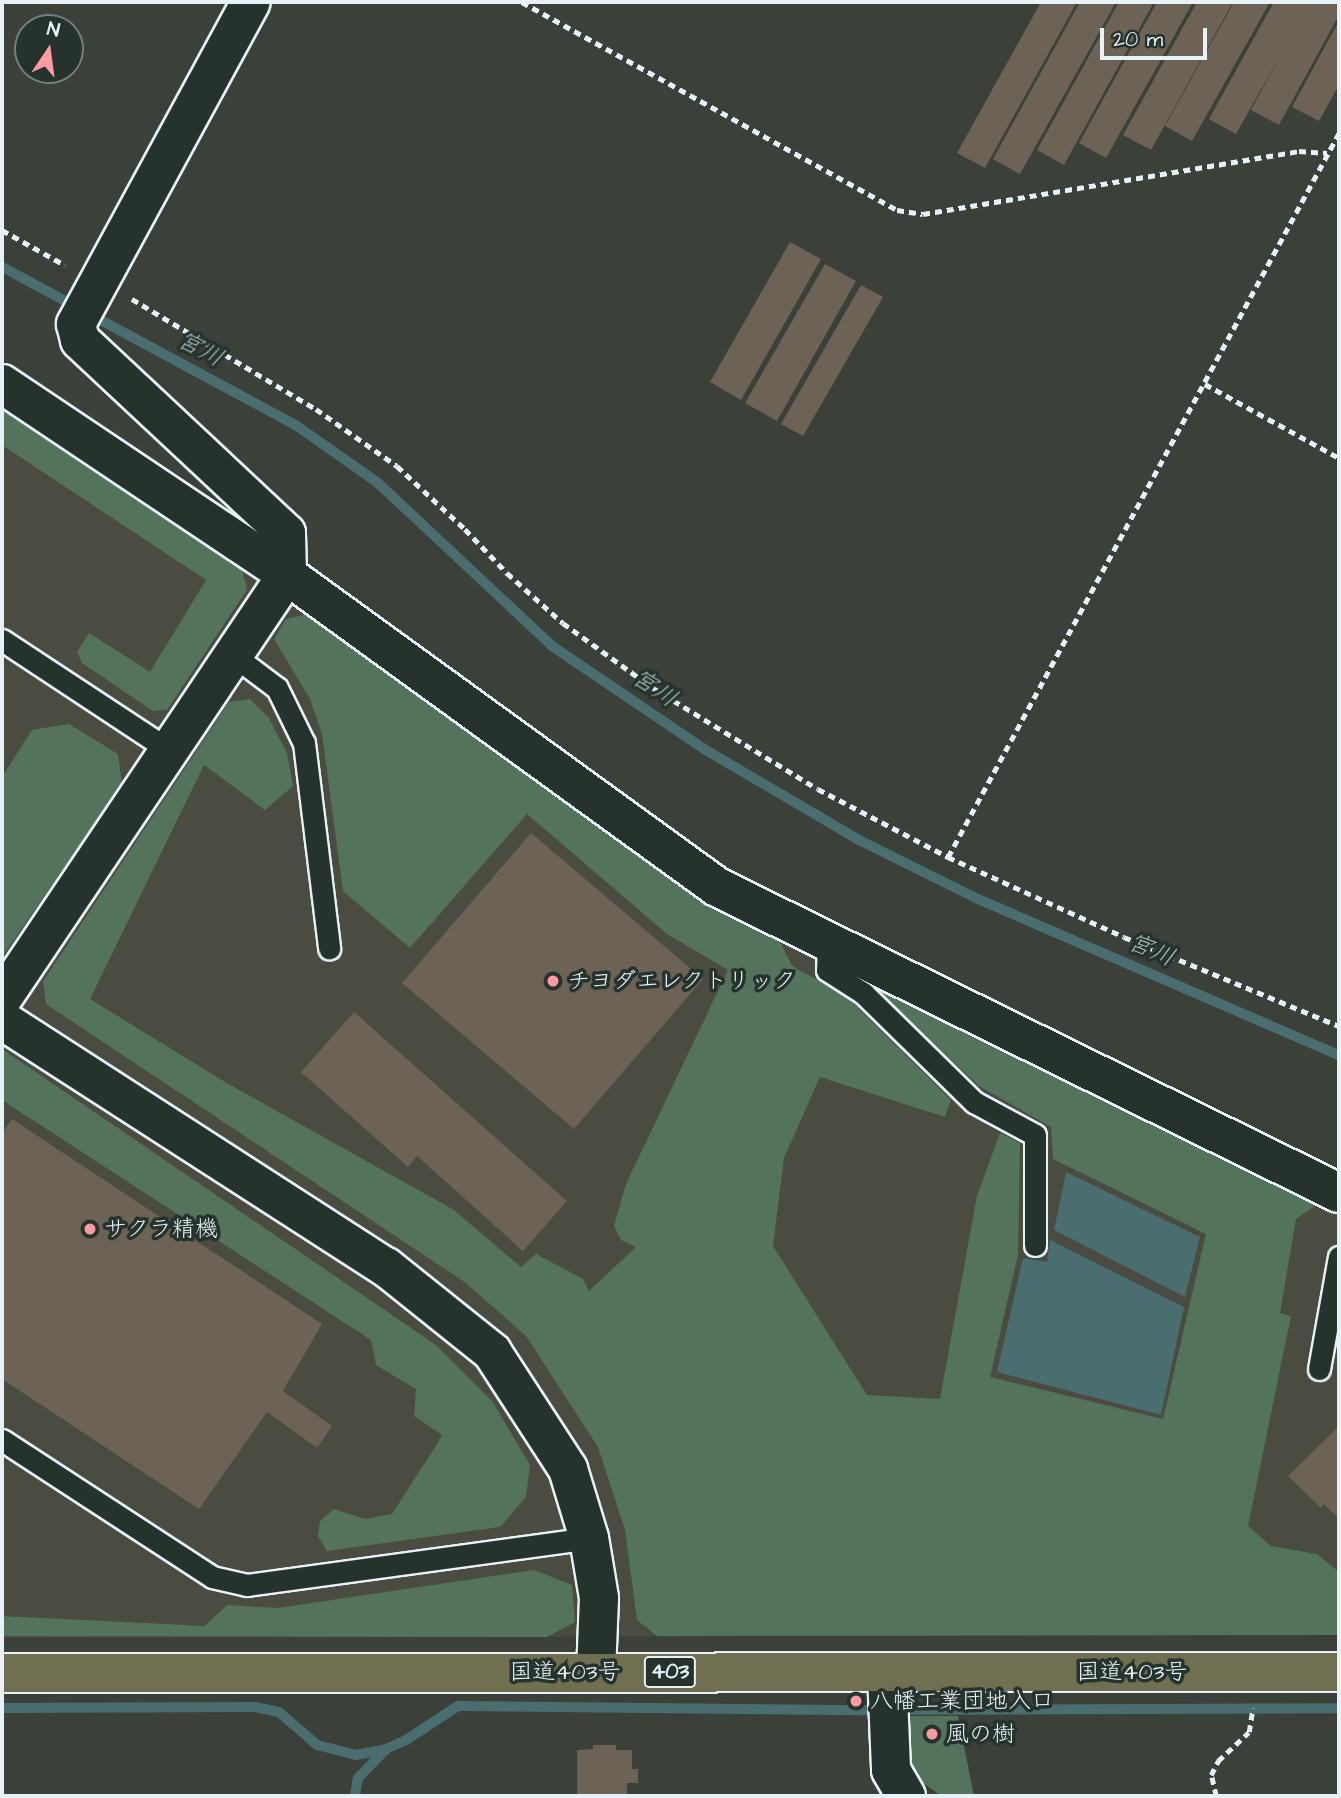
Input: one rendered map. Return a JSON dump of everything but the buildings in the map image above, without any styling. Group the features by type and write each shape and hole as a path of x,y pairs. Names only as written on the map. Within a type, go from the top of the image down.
{"highway":[{"name":"国道403号","path":"2,1673 596,1672 888,1696 1339,1672"}],"street":[{"path":"2,999 287,575 286,533 80,340 76,324 251,2"},
{"path":"2,384 287,575 717,887 828,944 1339,1193"},
{"path":"2,1020 386,1268 492,1352 568,1469 589,1538 599,1598 596,1672"},
{"path":"888,1696 891,1770 906,1796"}],"lane":[{"path":"2,640 169,750"},
{"path":"233,655 277,688 304,743 329,948"},
{"path":"828,944 827,970 863,993 974,1102 1035,1135 1035,1245"},
{"path":"1319,1369 1339,1257"},
{"path":"2,1440 212,1577 247,1585 589,1538"}],"path":[{"path":"522,2 897,210 923,214 1300,151 1327,153"},
{"path":"948,858 1339,133"},
{"path":"2,230 316,409 397,466 465,528 507,573 563,623 653,688 818,789 948,858 1124,937 1339,1026"},
{"path":"1205,384 1339,458"},
{"path":"1216,1796 1211,1775 1218,1760 1249,1732 1252,1719"}],"shaded area":[{"path":"2,404 241,565 713,900 1339,1211 1339,1635 2,1638"}],"green space":[{"path":"2,405 241,565 247,590 167,710 153,711 82,663 77,652 89,633 150,672 206,580 2,445"},
{"path":"312,613 706,906 777,936 792,966 846,996 951,1100 945,1117 820,1077 784,1158 773,1246 867,1395 940,1399 977,1196 1000,1133 1020,1143 1018,1255 990,1377 1163,1419 1206,1234 1053,1159 1051,1127 979,1086 882,995 872,979 1321,1202 1296,1219 1280,1313 1291,1316 1248,1526 1271,1546 1317,1554 1339,1572 1339,1635 657,1636 637,1620 625,1530 598,1447 526,1336 466,1283 46,1004 43,981 229,702 250,699 269,718 287,753 293,786 265,810 204,765 90,999 225,1082 454,1210 521,1267 536,1254 583,1279 589,1291 636,1247 621,1240 614,1226 626,1184 728,970 667,934 527,814 410,948 343,891 322,734 310,699 274,639 286,619"},
{"path":"69,724 118,754 122,784 2,957 2,777 32,730"},
{"path":"2,1049 436,1345 492,1401 530,1465 526,1497 500,1527 327,1551 318,1536 320,1521 334,1509 365,1519 392,1514 442,1435 414,1416 416,1389 376,1365 371,1340 2,1100"},
{"path":"534,1570 572,1585 575,1622 547,1637 2,1636 2,1616 205,1626 227,1605 278,1608"},
{"path":"909,1716 958,1716 974,1796 941,1796 918,1779 911,1762"}],"water":[{"path":"1066,1172 1200,1237 1185,1297 1054,1230"},
{"path":"1050,1240 1184,1307 1161,1415 997,1372 1023,1258 1047,1262"}],"waterway":[{"name":"宮川","path":"2,267 297,426 378,483 552,646 704,749 859,840 978,899 1339,1055"},
{"path":"2,1708 255,1707 279,1712 317,1745 356,1755 386,1749 406,1740 458,1706 864,1710 1339,1708"},
{"path":"355,1796 358,1778 386,1749"}],"place":[{"name":"チヨダエレクトリック","path":"553,981"},
{"name":"サクラ精機","path":"90,1229"},
{"name":"八幡工業団地入口","path":"856,1701"},
{"name":"風の樹","path":"932,1734"}]}
